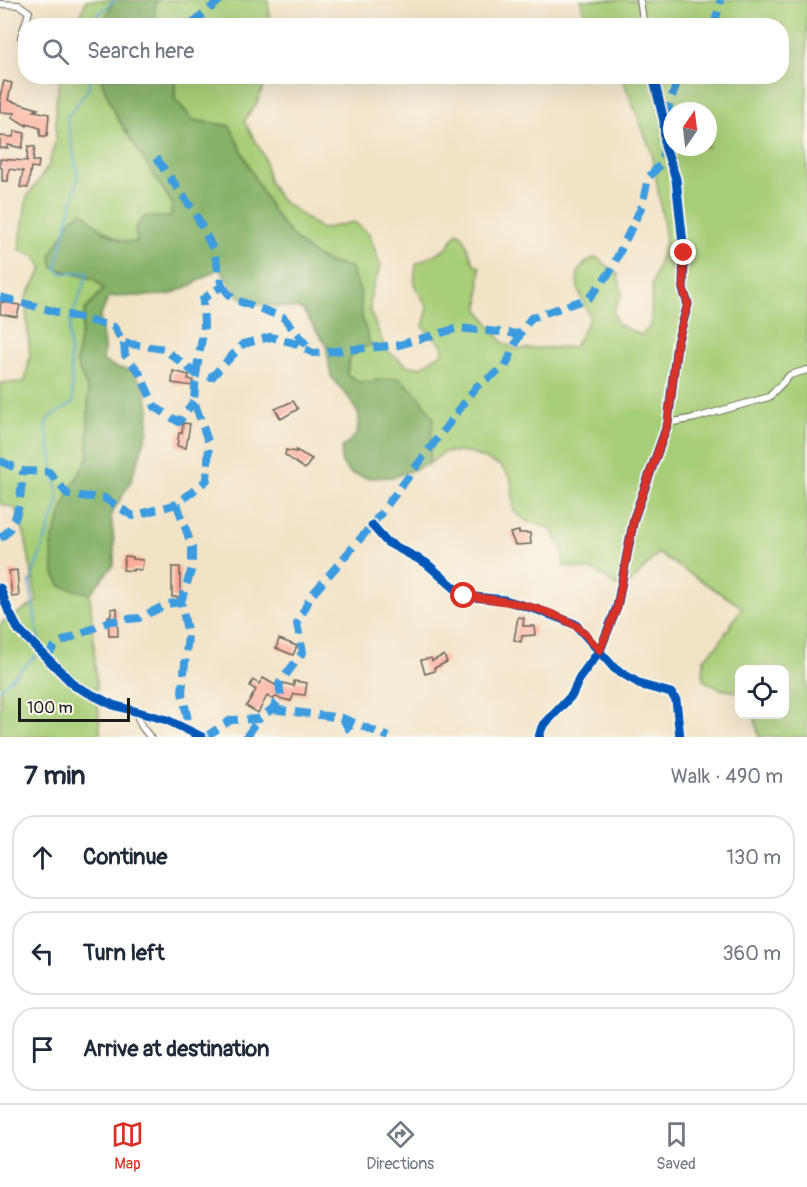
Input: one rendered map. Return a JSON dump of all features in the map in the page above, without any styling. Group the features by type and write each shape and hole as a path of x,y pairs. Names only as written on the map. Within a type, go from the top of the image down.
{"street":[{"path":"640,0 643,18"},
{"path":"0,4 12,2 19,5 29,12 27,18"},
{"path":"539,737 542,727 572,695 580,677 600,650 617,608 634,518 668,423 677,343 688,304 683,288 684,253 676,179 665,146 664,121 655,84"},
{"path":"668,423 695,418 769,397 790,375 807,370"},
{"path":"372,525 387,542 426,563 464,596 505,600 575,624 615,669 642,685 671,693 676,700 680,737"},
{"path":"0,588 4,612 37,649 75,686 113,705 148,714 187,733 202,737"},
{"path":"135,711 142,727 150,737"}],"green space":[{"path":"86,0 114,0 105,18 80,18"},
{"path":"114,0 159,0 156,3 154,16 156,18 105,18"},
{"path":"159,0 268,0 269,18 156,18 154,16 156,3"},
{"path":"580,0 807,0 807,737 759,737 755,719 789,719 789,665 735,665 735,691 721,689 703,680 704,659 718,645 742,607 658,553 629,585 616,586 596,571 564,566 562,548 550,528 528,522 514,511 511,479 501,466 468,452 444,452 429,464 433,417 399,379 359,382 347,374 353,354 370,344 362,319 360,291 350,268 323,260 291,234 267,201 230,126 193,120 175,99 175,84 264,84 257,103 244,121 264,156 269,182 280,199 321,229 354,222 369,234 381,266 371,291 370,311 386,350 408,366 421,367 443,352 442,345 423,327 428,308 414,284 416,264 447,248 457,232 463,236 474,264 480,267 479,310 503,343 515,349 574,347 590,318 579,291 577,276 586,263 596,257 618,274 622,294 613,311 617,324 641,335 651,326 652,285 666,239 652,153 625,84 789,84 789,18 586,18"},
{"path":"59,84 103,84 116,116 172,203 171,217 137,242 124,243 101,229 53,268 94,279 104,289 85,310 76,363 88,390 88,458 68,494 61,586 90,594 100,730 99,737 0,737 0,624 37,602 25,536 15,508 0,504 0,387 2,383 25,382 30,355 25,299 43,268 34,256 19,250 27,197 48,167 56,139 56,102"},
{"path":"103,84 175,84 175,99 193,120 230,126 267,200 291,234 323,260 350,267 360,291 362,319 371,345 360,349 350,358 347,374 359,382 399,378 419,396 433,417 429,464 394,477 367,478 350,473 341,462 342,448 357,434 359,415 349,398 331,377 326,345 302,309 259,304 243,299 235,292 219,268 192,285 168,295 109,297 100,317 104,347 103,361 132,371 144,386 149,407 148,431 131,481 111,515 114,564 90,594 61,586 54,574 51,545 68,494 88,458 88,390 76,363 85,310 104,289 94,279 53,268 51,255 71,220 82,211 100,228 121,241 137,242 135,228 144,217 171,217 172,203 116,116"}],"building":[{"path":"4,81 12,83 8,100 38,109 34,111 49,114 47,136 40,136 40,128 27,124 27,126 12,117 15,113 0,112 0,96"},
{"path":"15,131 25,133 22,148 8,145 8,148 0,148 0,136 13,137"},
{"path":"28,146 35,147 33,161 39,161 38,168 31,167 28,188 20,187 23,171 9,169 8,181 2,181 0,159 27,161"},
{"path":"1,302 20,305 17,317 0,314"},
{"path":"173,371 189,375 188,379 193,380 192,386 172,383"},
{"path":"293,401 298,409 281,419 275,409"},
{"path":"183,423 190,424 186,448 177,446"},
{"path":"286,450 296,452 296,450 312,459 305,469 285,455"},
{"path":"519,531 519,533 530,533 531,544 515,545 510,533"},
{"path":"125,556 143,560 142,570 123,570"},
{"path":"172,567 180,567 180,597 172,597"},
{"path":"17,570 19,596 12,597 9,571"},
{"path":"117,608 118,636 109,636 108,616 111,615 111,609"},
{"path":"518,617 524,618 523,626 534,626 535,635 522,636 521,642 514,640"},
{"path":"279,639 297,646 293,655 276,648"},
{"path":"444,655 447,662 434,668 435,671 425,674 421,660 431,658 432,661"},
{"path":"263,678 282,689 283,683 294,686 294,681 307,683 305,695 294,694 291,701 275,697 273,700 267,696 258,713 246,706 256,690 250,686 253,680 259,684"}],"waterway":[{"path":"95,18 115,0"},
{"path":"40,647 30,583 59,500 46,425 48,418 73,403 69,333 72,316 88,273 61,273 56,268 78,178 67,117 88,90 89,84"},
{"path":"0,689 40,652"}],"marked path":[{"path":"199,18 220,0"},
{"path":"716,18 721,0"},
{"path":"670,102 676,84"},
{"path":"0,297 114,327 124,343 164,349 196,374 212,377 243,344 271,337 294,343 313,353 399,345 458,328 520,334 531,318 589,298 610,272 642,206 648,178 660,165 663,153"},
{"path":"156,158 194,211 214,251 222,286 203,299 204,326 196,374 194,401 209,444 207,480 177,504 192,547 192,568 181,602 188,635 182,692 190,730"},
{"path":"222,286 233,299 283,317 309,348"},
{"path":"205,737 231,720 259,719 272,709 281,697 279,684 303,652 297,624 311,596 372,525 477,386 505,367 520,334"},
{"path":"124,343 125,355 139,372 155,407 179,422 194,401"},
{"path":"0,461 23,471 49,472 68,495 104,498 133,516 177,504"},
{"path":"0,538 7,533 16,517 23,471"},
{"path":"46,658 56,644 110,621 139,618 168,604 181,602"},
{"path":"272,709 342,718 389,737"},
{"path":"342,718 354,737"},
{"path":"246,737 259,719"}],"cycle path":[{"path":"539,737 542,727 572,695 580,677 600,650 617,607 634,518 668,423 677,343 688,304 683,289 684,253 676,179 665,146 664,121 655,84"},
{"path":"372,525 387,542 426,563 464,596 505,600 575,624 615,669 642,685 671,693 676,700 680,737"},
{"path":"0,588 18,629 75,686 113,705 167,720 202,737"}],"route":[{"path":"464,596 505,600 575,624 600,650 617,608 634,518 668,423 677,343 688,304 683,288 684,253"}]}
